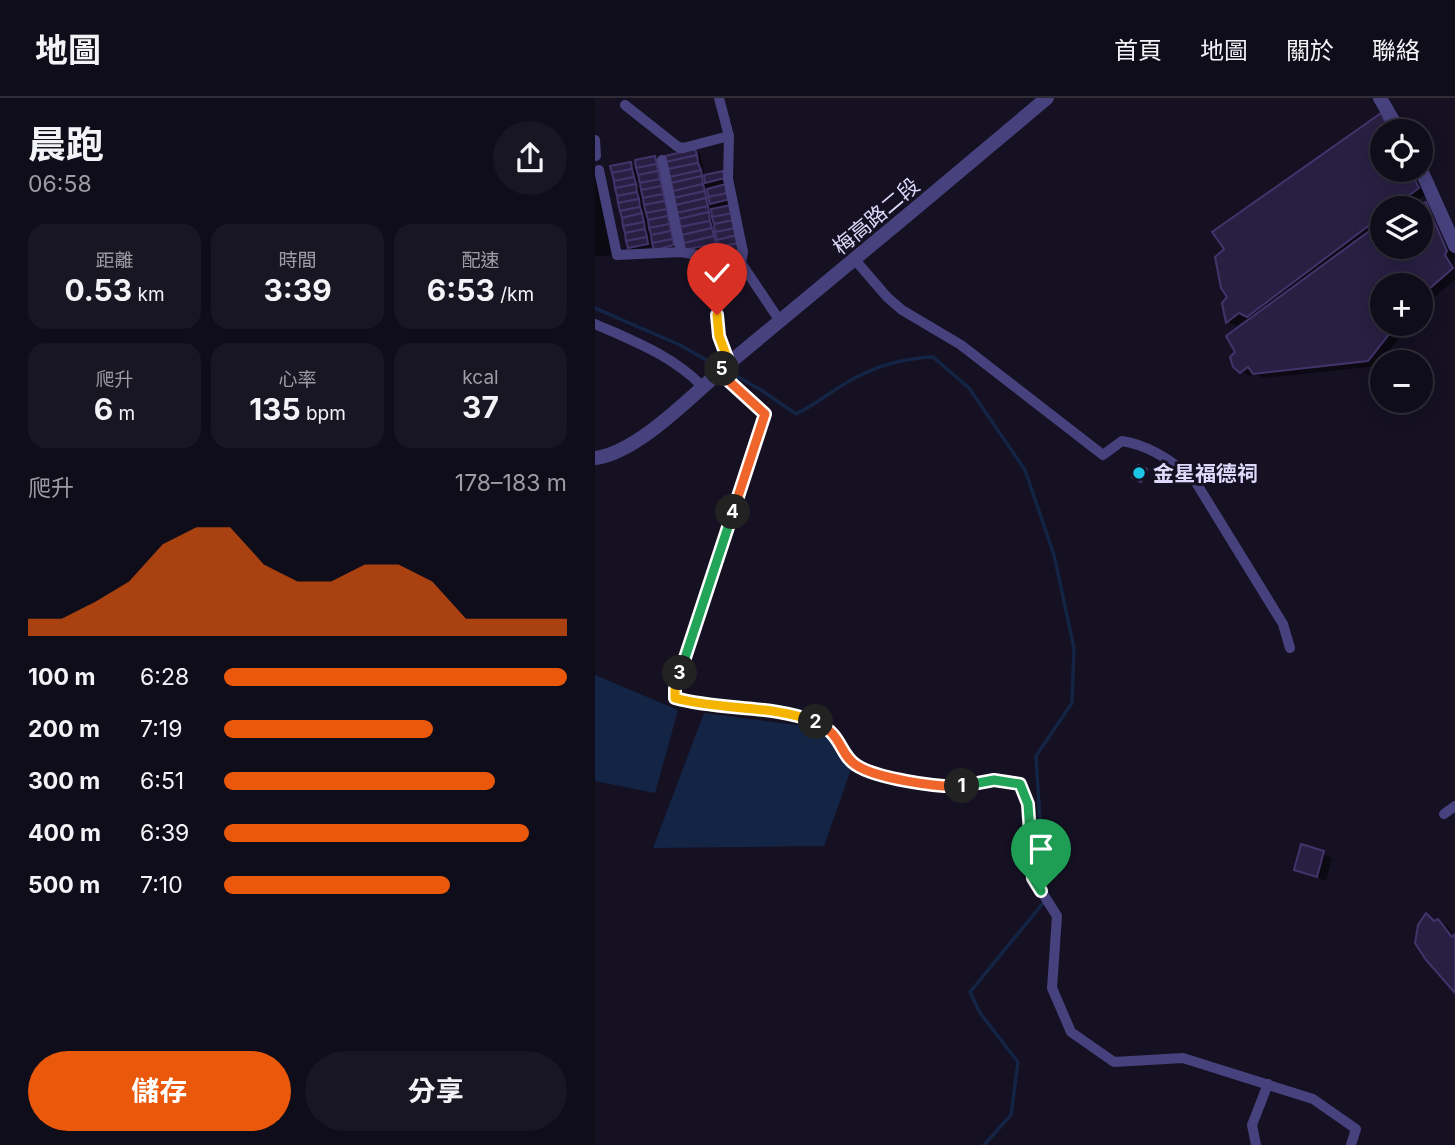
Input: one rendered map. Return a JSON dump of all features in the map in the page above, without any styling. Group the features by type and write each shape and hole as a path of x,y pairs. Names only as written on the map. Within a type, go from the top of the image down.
{"street":[{"path":"719,98 729,136 728,179 743,252 741,263 780,321"},
{"name":"梅高路二段","path":"595,458 638,441 724,367 856,261 1031,104 1047,98"},
{"path":"1380,98 1392,119"},
{"path":"625,105 678,147 729,136"},
{"path":"595,140 596,156"},
{"path":"662,160 681,252"},
{"path":"599,170 617,255 681,252 741,263"},
{"path":"1426,182 1455,246"},
{"path":"725,261 717,315 724,367 765,414 675,689 675,698 693,703 786,713 813,721 834,734 854,764 875,773 944,788 994,780 1020,784 1028,804 1033,878 1056,916 1052,988 1071,1032 1114,1062 1183,1058 1313,1099 1356,1129 1351,1145"},
{"path":"856,261 902,310 961,345 1103,456 1122,441 1149,449 1178,465 1195,481 1283,624 1290,648"},
{"path":"595,324 656,351 703,387"},
{"path":"1444,814 1455,806"},
{"path":"1256,1145 1252,1125 1268,1084"}],"water":[{"path":"595,675 678,710 655,793 595,781"},
{"path":"704,713 828,729 853,764 824,846 653,848"}],"building":[{"path":"1381,113 1384,119 1372,119"},
{"path":"1370,121 1370,182 1416,182 1419,188 1408,196 1370,196 1370,225 1247,317 1239,313 1226,323 1222,303 1227,297 1221,288 1215,257 1224,249 1212,232"},
{"path":"695,149 697,155 666,162 665,156"},
{"path":"697,155 698,163 668,169 666,162"},
{"path":"655,156 657,164 636,168 635,160"},
{"path":"631,162 632,169 612,173 610,166"},
{"path":"698,163 701,170 670,177 668,169"},
{"path":"657,164 658,171 638,175 636,168"},
{"path":"632,169 634,177 614,181 612,173"},
{"path":"701,170 702,176 671,183 670,177"},
{"path":"658,171 660,179 640,183 638,175"},
{"path":"723,171 725,178 705,183 704,175"},
{"path":"702,176 703,184 673,191 671,183"},
{"path":"634,177 636,184 615,188 614,181"},
{"path":"660,179 662,186 641,190 640,183"},
{"path":"636,184 637,192 617,196 615,188"},
{"path":"703,184 705,191 674,198 673,191"},
{"path":"726,184 728,193 708,197 707,189"},
{"path":"662,186 663,194 643,198 641,190"},
{"path":"705,191 706,198 676,205 674,198"},
{"path":"637,192 639,199 618,203 617,196"},
{"path":"728,193 730,199 710,204 708,197"},
{"path":"663,194 665,201 644,205 643,198"},
{"path":"706,198 708,206 677,213 676,205"},
{"path":"639,199 640,207 620,211 618,203"},
{"path":"665,201 667,209 646,213 644,205"},
{"path":"731,205 733,213 712,217 711,209"},
{"path":"708,206 709,212 679,219 677,213"},
{"path":"640,207 642,213 622,218 620,211"},
{"path":"667,209 668,216 648,220 646,213"},
{"path":"709,212 710,221 680,227 679,219"},
{"path":"642,213 644,222 623,226 622,218"},
{"path":"733,213 734,220 714,224 712,217"},
{"path":"668,216 670,224 649,228 648,220"},
{"path":"1433,218 1447,251 1445,255 1453,268 1433,286 1433,273 1370,273 1370,336 1388,336 1377,350 1370,350 1368,361 1253,374 1248,367 1240,373 1233,367 1230,357 1235,352 1226,336 1370,231 1370,259 1433,259"},
{"path":"734,220 736,228 715,232 714,224"},
{"path":"710,221 712,228 682,235 680,227"},
{"path":"644,222 645,229 625,233 623,226"},
{"path":"670,224 671,231 651,235 649,228"},
{"path":"712,228 714,236 684,243 682,235"},
{"path":"736,228 737,235 717,240 715,232"},
{"path":"645,229 647,237 626,241 625,233"},
{"path":"671,231 673,239 652,243 651,235"},
{"path":"737,235 739,243 719,247 717,240"},
{"path":"714,236 716,243 685,250 684,243"},
{"path":"647,237 648,244 628,248 626,241"},
{"path":"673,239 674,245 654,250 652,243"},
{"path":"739,243 740,250 720,255 719,247"},
{"name":"金星福德祠","path":"1138,465 1147,469 1141,482 1132,477"},
{"path":"1301,844 1324,851 1317,877 1294,870"},
{"path":"1426,913 1434,921 1438,919 1452,937 1455,934 1455,993 1415,943 1418,925"}],"waterway":[{"path":"595,308 680,345 720,368"},
{"path":"727,371 796,414 871,370 897,362 933,357 969,388 1025,470 1054,555 1074,648 1072,703 1036,756 1044,887"},
{"path":"984,1145 1011,1115 1018,1062 980,1013 970,992 1044,902"}],"place":[{"name":"金星福德祠","path":"1139,473"}],"route":[{"path":"717,315 719,336 729,363 719,372 765,414 675,689 675,698 693,703 786,713 813,721 834,734 854,764 875,773 944,788 994,780 1020,784 1028,804 1033,878 1041,891"}]}
